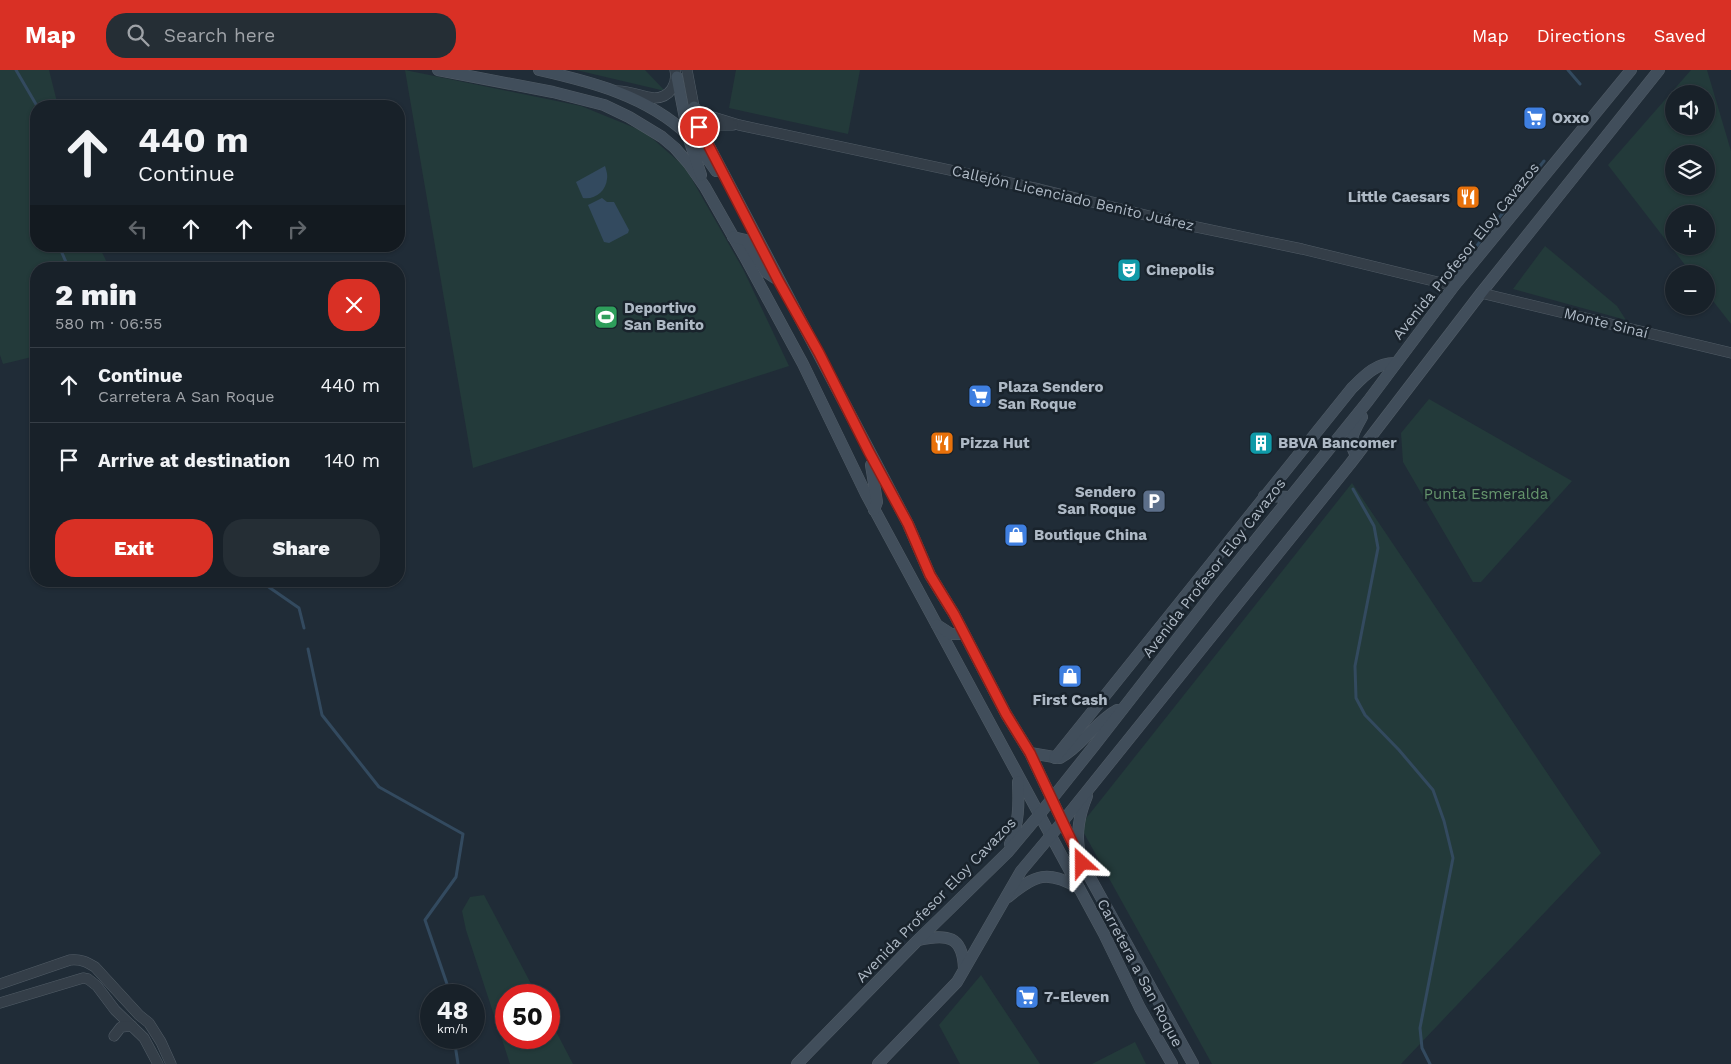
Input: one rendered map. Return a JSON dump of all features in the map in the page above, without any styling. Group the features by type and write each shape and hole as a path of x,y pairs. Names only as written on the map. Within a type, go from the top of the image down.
{"main road":[{"path":"438,70 587,100 616,110 646,126 675,148 689,164 705,187 733,237 746,240 766,272 778,280"},
{"path":"539,70 617,91 662,115 683,129 737,200"},
{"name":"Avenida Profesor Eloy Cavazos","path":"797,1064 917,940 1008,852 1289,497 1368,401 1454,286 1630,70"},
{"path":"878,1064 957,982 1021,871 1357,456 1481,293 1659,70"},
{"path":"676,74 683,129 705,187"},
{"path":"616,110 625,109 636,112 667,131 675,132 683,129 695,112"},
{"path":"695,112 705,138 778,280"},
{"name":"Carretera a San Roque","path":"733,237 803,364 871,495 874,510 1104,934 1140,1008 1172,1064"},
{"name":"Carretera a San Roque","path":"778,280 819,353 908,524 930,575 964,634 1006,714 1030,753 1082,863 1193,1064"},
{"path":"1055,758 1352,388 1375,368 1387,363 1396,363"},
{"path":"1357,456 1352,450 1352,440 1368,401"},
{"path":"869,452 871,495 908,524"},
{"path":"1264,496 1289,497"},
{"path":"1210,564 1213,593"},
{"path":"937,625 951,634 964,634"},
{"path":"1030,753 1060,758 1067,754 1112,713 1125,706"},
{"path":"1082,863 1078,846 1079,821 1086,797 1099,776"},
{"path":"1008,852 1017,826 1019,807 1018,777"},
{"path":"1003,901 1034,879 1045,877 1053,876 1078,888"},
{"path":"917,940 938,938 949,939 955,942 964,956 964,969"}],"street":[{"path":"687,70 695,112"},
{"path":"617,91 628,91 656,98 664,96 673,88 676,74"},
{"name":"Callejón Licenciado Benito Juárez","path":"695,112 739,125 1039,189 1182,224 1302,249 1454,286"},
{"path":"705,138 707,131 713,125 739,125"},
{"name":"Monte Sinaí","path":"1481,293 1731,353"},
{"path":"0,984 70,960 87,962 149,1023 161,1042 171,1064"},
{"path":"0,1003 83,978 97,986 109,1003 144,1038 158,1064"},
{"path":"114,1036 121,1027 132,1026"}],"green space":[{"path":"0,70 49,70 56,100 30,100 30,252 102,252 107,262 30,262 30,357 3,364 0,355"},
{"name":"Deportivo San Benito","path":"405,70 581,106 645,132 685,167 743,269 789,366 473,468"},
{"path":"576,70 645,70 665,91"},
{"path":"736,70 860,70 848,134 729,108"},
{"path":"1691,70 1707,70 1711,85 1678,85"},
{"path":"1715,97 1731,151 1731,324 1715,304 1715,265 1685,265 1677,255 1715,255 1715,205 1665,205 1665,239 1608,165 1665,100 1665,135 1715,135"},
{"path":"1545,246 1617,306 1626,320 1513,289"},
{"name":"Punta Esmeralda","path":"1429,399 1572,481 1481,582 1473,582 1403,462 1401,433"},
{"path":"1352,483 1601,853 1401,1064 1212,1064 1080,826"},
{"path":"484,895 531,984 495,984 495,1018 466,930 462,911 470,897"},
{"path":"981,975 1040,1064 960,1064 939,1025"},
{"path":"560,1039 573,1064 510,1064 505,1049 560,1049"},
{"path":"1135,1042 1146,1064 1092,1064"}],"water":[{"path":"605,166 607,177 605,187 592,198 583,198 576,182"},
{"path":"602,198 607,202 614,202 629,230 628,233 609,243 604,242 588,205"}],"waterway":[{"path":"16,70 34,100"},
{"path":"1568,70 1580,84"},
{"path":"1456,272 1544,161"},
{"path":"62,252 66,262"},
{"path":"1353,489 1374,526 1378,548 1355,666 1356,698 1365,715 1399,750 1433,790 1444,821 1453,858 1420,1028 1422,1048 1430,1064"},
{"path":"269,587 299,608 304,628"},
{"path":"308,649 322,715 379,787 463,834 456,877 425,920 447,984"},
{"path":"456,1049 458,1064"}],"place":[{"name":"Oxxo","path":"1535,118"},
{"name":"Little Caesars","path":"1468,197"},
{"name":"Cinepolis","path":"1129,270"},
{"name":"Deportivo San Benito","path":"606,317"},
{"name":"Plaza Sendero San Roque","path":"980,396"},
{"name":"Pizza Hut","path":"942,443"},
{"name":"BBVA Bancomer","path":"1261,443"},
{"name":"Sendero San Roque","path":"1154,501"},
{"name":"Boutique China","path":"1016,535"},
{"name":"First Cash","path":"1070,676"},
{"name":"7-Eleven","path":"1027,997"}],"route":[{"path":"699,127 908,524 930,575 954,614 1006,714 1030,753 1082,863"}]}
